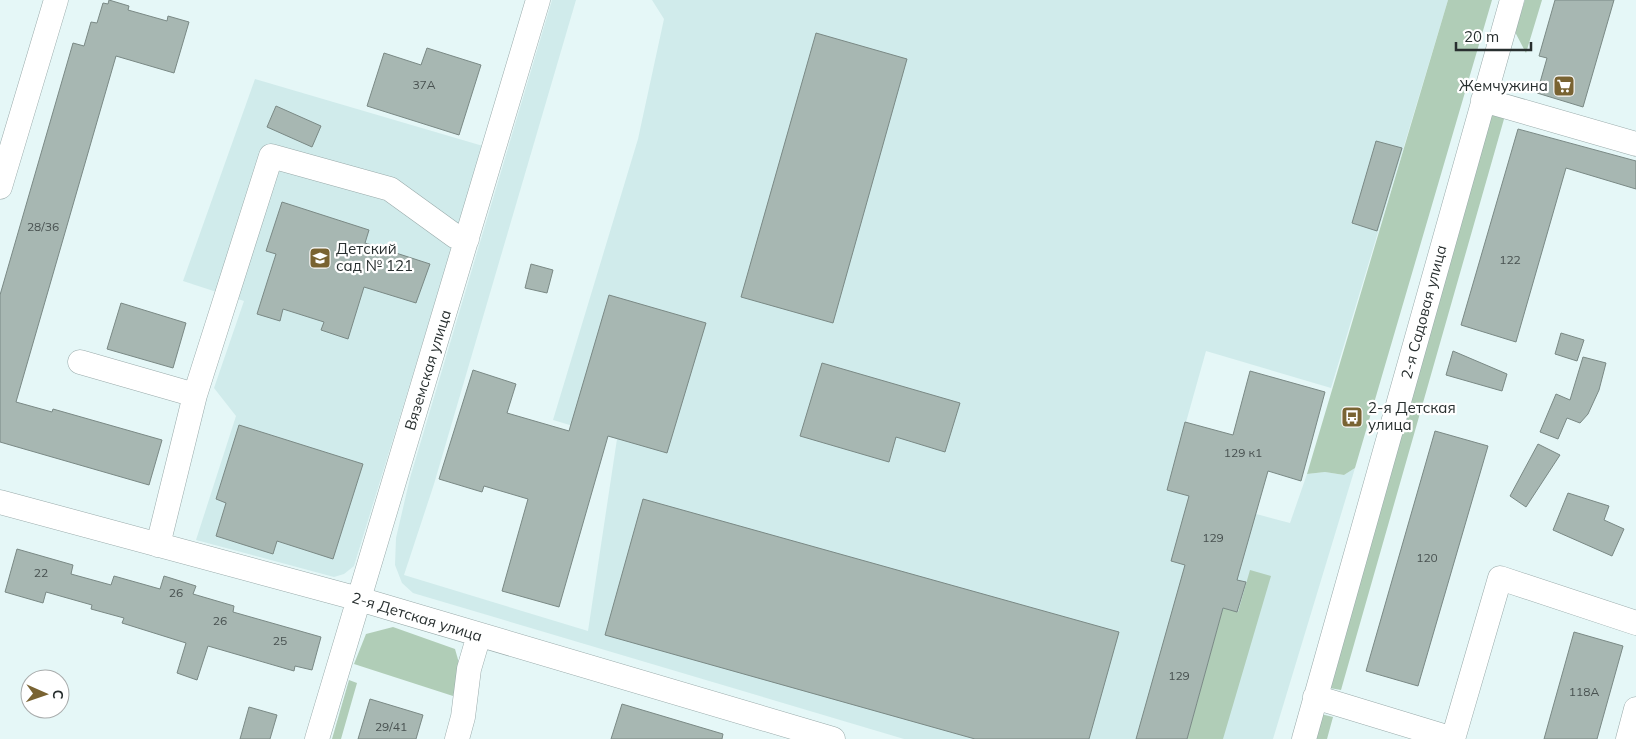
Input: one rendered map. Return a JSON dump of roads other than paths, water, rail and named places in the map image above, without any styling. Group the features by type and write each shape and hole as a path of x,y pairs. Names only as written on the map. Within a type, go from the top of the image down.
{"street":[{"path":"0,187 9,122 56,0"},
{"name":"Вяземская улица","path":"317,739 538,0"},
{"name":"2-я Садовая улица","path":"1304,739 1512,0"},
{"path":"1483,100 1636,144"},
{"path":"158,545 195,395 271,156 390,189 455,236 467,240"},
{"path":"80,362 195,395"},
{"name":"2-я Детская улица","path":"0,502 359,599 832,739"},
{"path":"1316,697 1453,739 1500,578 1636,623"},
{"path":"457,739 463,717 469,669 479,635"},
{"path":"1628,739 1636,709"}],"place":[{"name":"Жемчужина","path":"1564,86"},
{"name":"Детский сад № 121","path":"320,258"},
{"name":"2-я Детская улица","path":"1352,417"}]}
